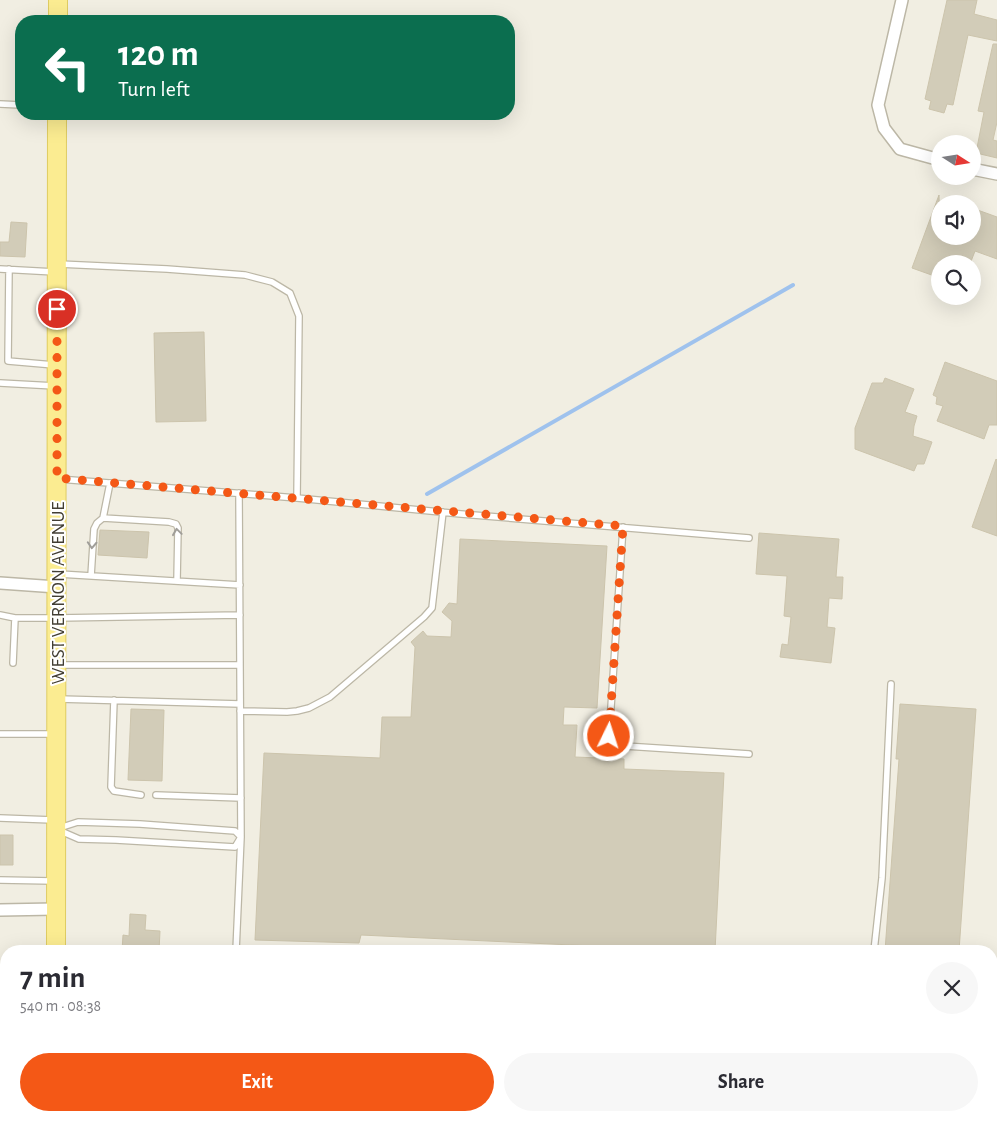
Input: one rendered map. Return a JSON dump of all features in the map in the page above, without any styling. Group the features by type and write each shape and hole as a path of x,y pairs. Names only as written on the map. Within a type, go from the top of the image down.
{"main road":[{"path":"58,0 58,15"},
{"name":"WEST VERNON AVENUE","path":"56,945 57,120"}],"street":[{"path":"902,0 878,106 884,128 900,150 931,158"},
{"path":"981,171 997,174"},
{"path":"0,584 57,581"},
{"path":"0,910 55,910"}],"lane":[{"path":"0,104 15,105"},
{"path":"0,269 167,269 244,275 272,282 290,293 299,316 297,498"},
{"path":"9,269 8,361 57,365"},
{"path":"0,383 57,386"},
{"path":"57,478 749,538"},
{"path":"91,576 94,529 103,518 110,483"},
{"path":"236,945 241,838 239,493"},
{"path":"240,711 297,712 309,708 330,697 424,617 432,608 443,512"},
{"path":"103,518 176,524 178,528 177,581"},
{"path":"623,526 609,736 625,746 749,754"},
{"path":"57,581 91,576 240,585"},
{"path":"0,615 15,618 240,616"},
{"path":"13,663 15,618"},
{"path":"57,665 240,665"},
{"path":"875,945 882,878 891,684"},
{"path":"57,699 240,704"},
{"path":"114,700 111,787 114,792 141,795"},
{"path":"0,734 56,734"},
{"path":"156,795 241,798"},
{"path":"0,818 56,824 78,822 140,824 235,831 241,838"},
{"path":"56,824 78,840 235,846 241,838"},
{"path":"0,880 56,882"}],"building":[{"path":"947,0 977,0 974,14 997,20 997,41 968,35 953,105 947,104 944,113 929,109 931,101 925,99"},
{"path":"993,44 997,44 997,122 993,140 997,141 997,158 981,154 980,135 984,112 978,111"},
{"path":"981,211 997,217 997,259 975,251 973,255 931,255 931,275 912,268 931,217 931,245 981,245"},
{"path":"11,222 27,223 25,257 0,256 0,242 9,242"},
{"path":"204,332 206,421 156,422 154,333"},
{"path":"945,362 997,381 997,425 989,425 984,439 937,421 943,406 936,404 937,397 933,395"},
{"path":"885,378 914,389 905,412 917,416 913,436 932,442 924,464 917,464 914,471 855,449 855,428 872,383 883,383"},
{"path":"997,460 997,536 972,527"},
{"path":"100,530 149,532 147,558 98,555"},
{"path":"759,533 839,539 836,577 843,577 842,599 829,598 827,627 835,628 831,663 780,657 782,644 788,645 791,617 784,616 787,576 756,574"},
{"path":"460,539 607,546 597,708 564,707 563,725 577,725 575,757 624,759 624,769 724,773 715,945 572,945 361,935 359,943 255,940 264,753 380,758 382,717 411,717 415,647 411,642 423,631 427,636 451,637 452,621 442,612 449,603 457,604"},
{"path":"900,704 976,709 959,945 885,945 899,759 896,759"},
{"path":"131,709 164,710 162,781 128,780"},
{"path":"0,835 13,835 13,865 0,865"},
{"path":"130,914 146,915 145,930 160,931 159,945 122,945 123,935 129,936"}],"waterway":[{"path":"427,494 793,285"}],"route":[{"path":"57,309 57,478 461,514 623,526 609,736"}]}
